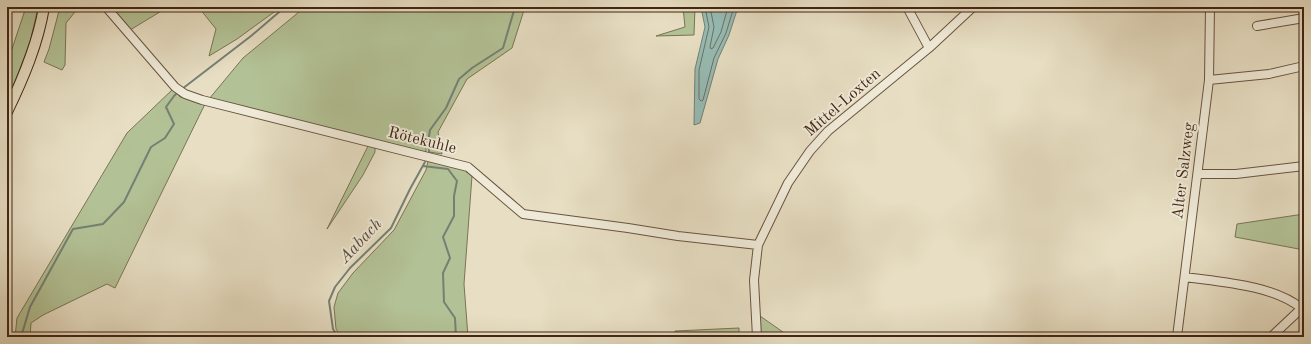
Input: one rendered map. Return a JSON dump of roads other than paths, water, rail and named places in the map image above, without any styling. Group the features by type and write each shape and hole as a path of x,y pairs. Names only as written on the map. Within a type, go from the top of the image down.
{"main road":[{"path":"7,112 23,76 41,25 44,7"}],"street":[{"name":"Rötekuhle","path":"106,7 175,87 185,94 252,113 468,167 523,214 678,236 758,245"},
{"path":"907,7 928,48"},
{"name":"Mittel-Loxten","path":"757,337 754,280 758,245 788,183 810,151 828,131 928,48 973,7"},
{"name":"Alter Salzweg","path":"1177,337 1209,80 1210,7"},
{"path":"1257,26 1304,18"},
{"path":"1209,80 1269,74 1304,66"},
{"path":"1198,174 1236,174 1304,166"},
{"path":"1185,277 1255,288 1303,307 1271,337"}],"water":[{"path":"701,7 738,7 729,35 718,59 700,123 694,125 695,69 705,27"}],"waterway":[{"path":"182,89 251,36 285,7"},
{"name":"Aabach","path":"429,152 428,143 430,130 446,108 459,79 472,68 503,48 515,7"},
{"path":"21,337 30,307 73,229 103,224 124,202 151,147 165,138 174,124 166,107 178,92"},
{"name":"Aabach","path":"338,337 333,329 329,301 335,287 350,268 391,228 425,162"},
{"path":"423,166 448,169 457,181 454,196 454,216 443,237 450,258 443,273 444,302 455,318 456,337"}]}
